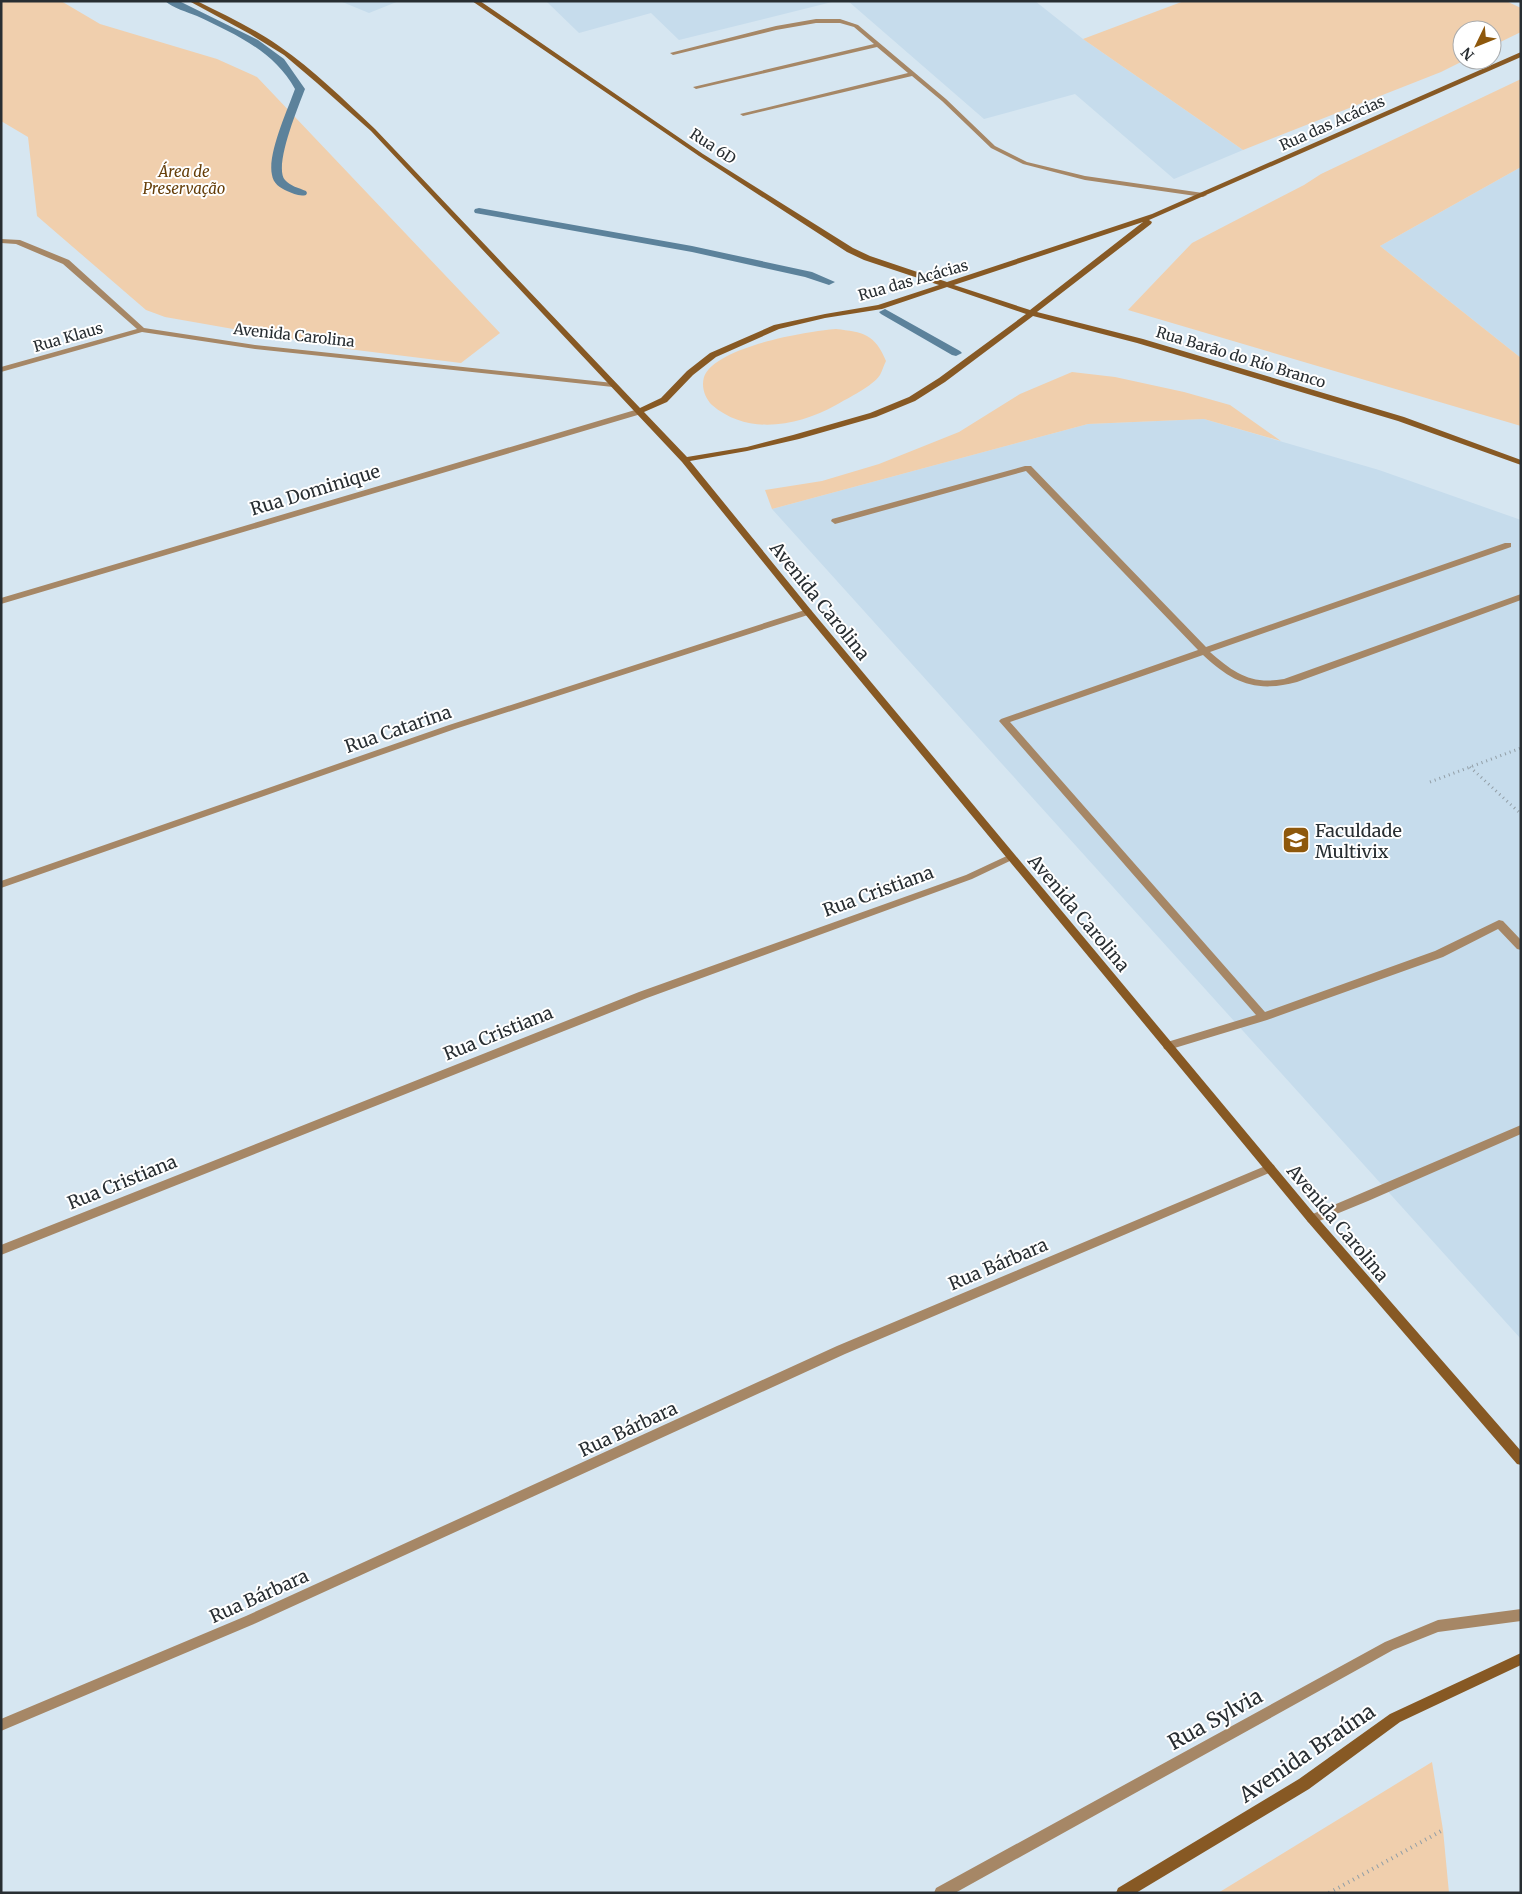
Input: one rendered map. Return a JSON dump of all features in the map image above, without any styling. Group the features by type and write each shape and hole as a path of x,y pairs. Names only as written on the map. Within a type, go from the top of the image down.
{"street":[{"name":"Avenida Carolina","path":"192,1 228,19 284,53 325,86 373,130 685,460 808,612 1312,1219 1521,1460"},
{"name":"Rua 6D","path":"475,1 701,155 850,250 866,258 952,285"},
{"path":"673,53 776,28 816,21 840,21 856,26 944,100 993,147 1025,163 1085,178 1203,195"},
{"path":"696,87 879,45"},
{"name":"Rua das Acácias","path":"638,412 664,400 690,373 713,355 777,327 825,316 879,307 952,285 1012,262 1155,216 1521,54"},
{"path":"743,114 913,74"},
{"name":"Rua das Acácias","path":"685,460 746,449 796,437 873,415 912,399 942,380 1031,313 1155,216"},
{"path":"1,241 17,242 66,262 142,330"},
{"name":"Rua Barão do Río Branco","path":"952,285 1031,313 1140,341 1401,418 1521,463"},
{"name":"Avenida Carolina","path":"142,330 255,347 613,385"},
{"name":"Rua Klaus","path":"1,370 142,330"},
{"name":"Rua Dominique","path":"1,601 638,412"},
{"path":"836,521 1028,468 1063,508 1158,602 1203,651 1228,671 1251,683 1272,685 1294,680 1521,597"},
{"path":"1263,1017 1004,720 1508,545"},
{"name":"Rua Catarina","path":"1,885 452,727 808,612"},
{"name":"Rua Cristiana","path":"1,1250 643,995 969,877 1011,857"},
{"path":"1168,1046 1263,1017 1439,954 1499,924 1521,946"},
{"path":"1312,1219 1521,1129"},
{"name":"Rua Bárbara","path":"1,1725 250,1620 841,1350 1270,1168"},
{"name":"Rua Sylvia","path":"941,1893 1389,1646 1438,1626 1521,1615"},
{"name":"Avenida Braúna","path":"1123,1893 1304,1784 1395,1718 1521,1659"}],"path":[{"path":"1430,782 1521,748"},
{"path":"1470,767 1521,814"},
{"path":"1329,1893 1443,1830"}],"shaded area":[{"path":"340,1 399,1 369,13"},
{"path":"546,1 836,1 679,40 651,13 579,33"},
{"path":"848,1 1035,1 1083,39 1243,150 1174,179 1075,94 984,119"},
{"path":"1521,167 1521,358 1380,246"},
{"name":"Faculdade Multivix","path":"1204,419 1379,470 1521,520 1521,1339 772,509 1088,424"}],"green space":[{"name":"Área de Preservação","path":"1,1 61,1 100,24 217,59 257,77 500,333 461,363 348,349 165,317 146,310 37,216 28,137 1,121"},
{"path":"1184,1 1506,1 1521,8 1521,32 1502,41 1502,20 1452,20 1452,66 1243,150 1083,39"},
{"path":"1521,79 1521,167 1380,246 1521,358 1521,426 1128,310 1192,243 1304,185 1321,174"},
{"path":"836,329 854,331 867,336 877,345 886,361 877,379 860,392 806,418 773,424 741,421 726,415 707,399 703,388 704,377 712,366 725,357 763,342"},
{"path":"1072,372 1115,377 1184,392 1230,405 1281,441 1204,419 1088,424 772,509 765,490 822,481 879,464 959,432 1020,394"},
{"path":"1432,1762 1443,1830 1449,1893 1218,1893"}],"waterway":[{"path":"170,1 226,26 255,42 277,58 290,73 300,89 280,146 276,168 277,176 284,185 302,193"},
{"path":"479,211 692,249 808,274 829,282"},
{"path":"885,312 956,353"}],"place":[{"name":"Faculdade Multivix","path":"1296,840"}]}
